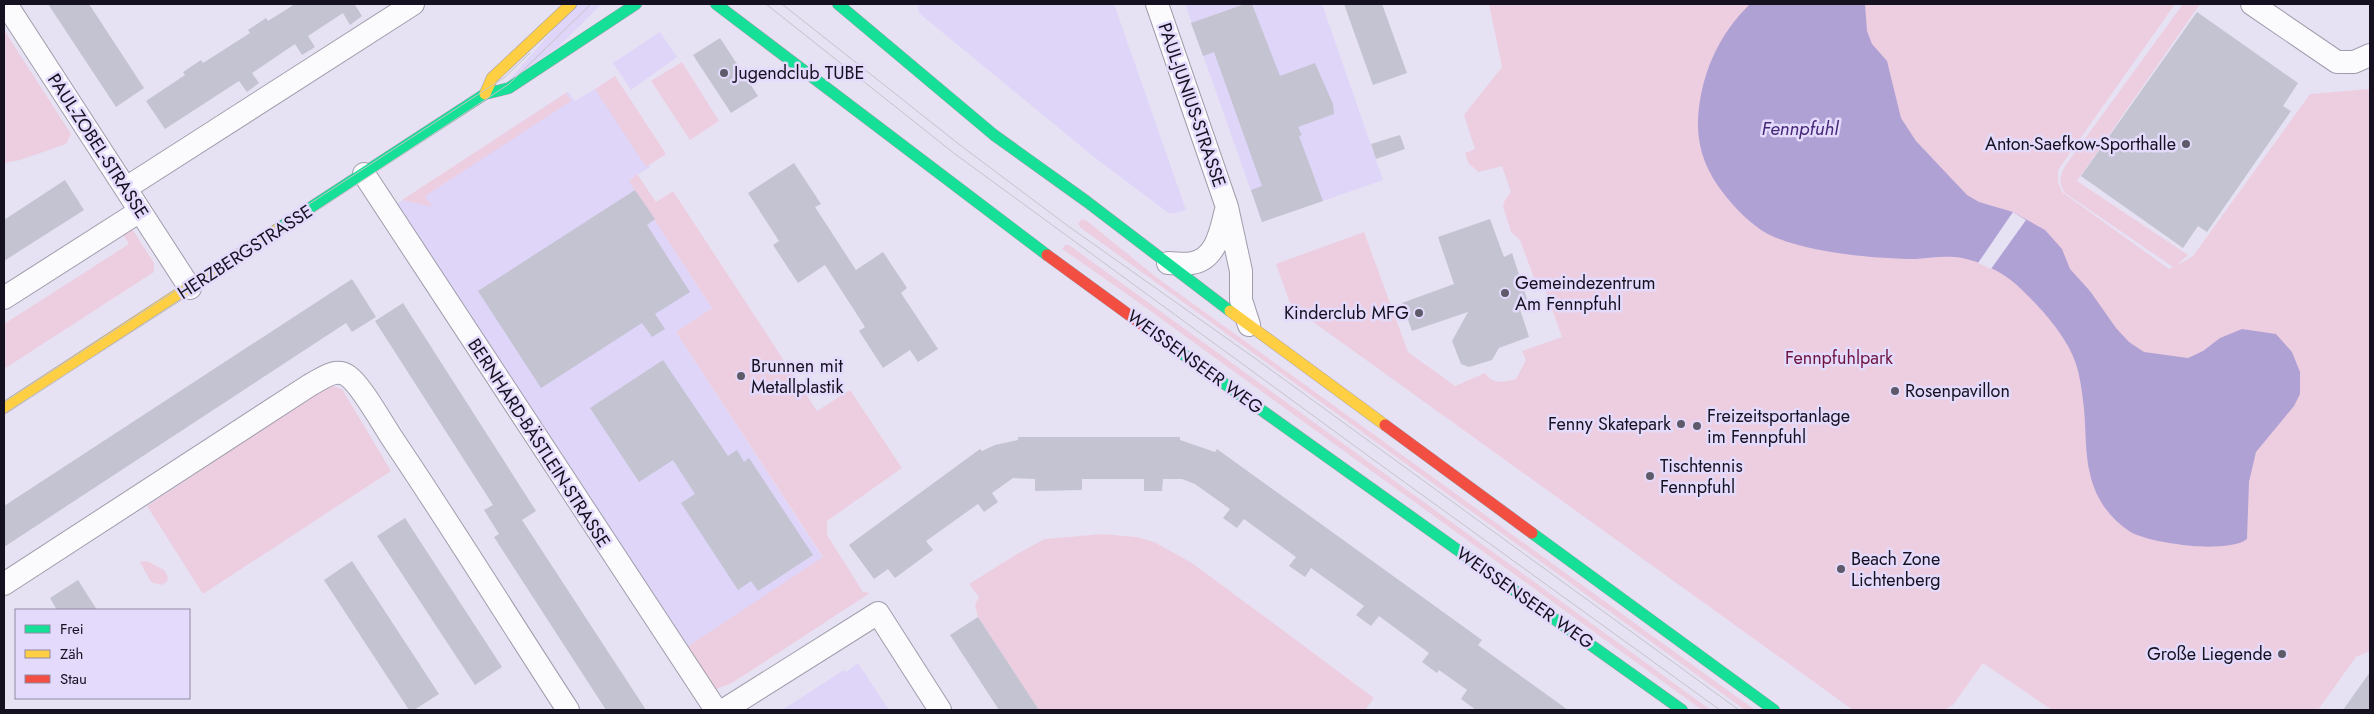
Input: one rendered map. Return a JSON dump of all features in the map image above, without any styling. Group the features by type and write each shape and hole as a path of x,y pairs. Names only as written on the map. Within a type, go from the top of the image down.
{"main road":[{"name":"HERZBERGSTRASSE","path":"485,94 492,78 571,4"},
{"name":"HERZBERGSTRASSE","path":"4,408 485,94 509,88 636,4"},
{"name":"WEISSENSEER WEG","path":"716,4 1041,250 1218,380 1682,710"},
{"path":"838,4 994,135 1774,710"}],"street":[{"name":"PAUL-ZOBEL-STRASSE","path":"6,4 190,288"},
{"path":"126,188 413,4"},
{"name":"PAUL-JUNIUS-STRASSE","path":"1156,4 1227,207 1241,267 1241,300 1250,325"},
{"path":"2252,4 2336,62 2354,62 2370,55"},
{"name":"BERNHARD-BÄSTLEIN-STRASSE","path":"364,174 588,518 716,710"},
{"name":"PAUL-JUNIUS-STRASSE","path":"1168,263 1192,263 1202,260 1218,243 1227,207"},
{"path":"4,298 140,210"},
{"path":"4,584 310,385 336,372 349,377 355,382 568,710"},
{"path":"724,710 878,613 940,710"}],"shaded area":[{"path":"576,4 602,4 557,48 508,81"},
{"path":"918,4 1114,4 1186,210 1170,214 1094,157 919,13"},
{"path":"1185,4 1322,4 1383,180 1262,222"},
{"path":"660,32 677,57 631,90 613,63"},
{"path":"595,89 616,120 619,119 650,167 629,180 712,308 676,332 823,558 684,649 394,206 566,93 568,92 575,101"},
{"path":"858,663 889,710 782,710 844,670 846,672"}],"green space":[{"name":"Fennpfuhlpark","path":"1489,4 2175,4 2058,170 2058,182 2062,192 2169,269 2173,267 2065,193 2060,180 2065,166 2183,4 2200,4 2077,181 2188,255 2176,266 2193,256 2310,94 2370,89 2370,651 2356,657 2318,710 2052,710 1983,663 1953,705 1944,710 1853,710 1291,306 1276,264 1364,232 1408,352 1455,386 1485,373 1495,381 1503,382 1516,379 1526,360 1522,351 1562,337 1543,284 1537,286 1520,240 1511,232 1503,206 1511,192 1502,166 1479,172 1469,164 1465,153 1475,149 1464,115 1502,67"},
{"path":"4,30 71,134 66,144 20,160 4,163"},
{"path":"682,62 719,121 690,140 651,81"},
{"path":"615,76 666,154 646,167 595,89"},
{"path":"566,93 571,101 425,196 432,207 402,200"},
{"path":"637,174 656,202 673,191 817,411 850,390 902,468 827,521 827,535 863,592 870,593 732,683 711,691 684,649 823,557 676,332 712,308 629,181"},
{"path":"1082,219 1087,221 1156,277 1755,710 1745,710 1081,228 1078,224"},
{"path":"129,224 154,263 154,272 4,369 4,324 129,244 120,230"},
{"path":"1065,245 1069,245 1711,710 1702,710 1062,249"},
{"path":"330,385 342,389 391,471 203,594 147,506"},
{"path":"1103,534 1136,537 1154,542 1192,563 1374,698 1365,710 1039,710 978,617 975,605 979,597 969,584 1045,539"},
{"path":"147,561 164,570 168,577 167,582 161,585 151,582 140,562"}],"water":[{"name":"Fennpfuhl","path":"1750,4 1865,4 1867,31 1872,44 1887,61 1901,118 1916,141 1967,195 1979,202 2013,212 2045,230 2062,249 2070,269 2090,291 2116,328 2129,342 2144,352 2188,358 2203,351 2220,338 2242,329 2276,334 2292,352 2300,372 2300,394 2294,406 2256,452 2249,482 2247,539 2236,544 2221,546 2177,544 2135,534 2115,520 2099,499 2092,483 2087,458 2081,388 2077,367 2072,354 2062,336 2049,319 2007,277 1980,263 1962,258 1879,258 1836,253 1794,244 1776,238 1761,230 1736,208 1718,186 1704,160 1698,131 1699,104 1707,72 1720,43"}],"pier":[{"path":"2013,212 2026,220 1991,269 1978,263"}],"building":[{"path":"48,4 89,4 144,88 116,107"},
{"path":"295,4 358,4 355,5 362,16 350,25 343,13 308,36 315,47 302,55 295,44 252,73 259,83 247,92 239,81 165,129 146,101 185,75 183,72 201,60 203,63 250,33 248,30 266,18 268,21"},
{"path":"1245,4 1252,4 1280,76 1315,63 1333,104 1334,114 1298,127 1302,135 1299,136 1323,201 1262,222 1251,190 1262,186 1214,52 1203,56 1191,23"},
{"path":"1344,4 1382,4 1407,73 1373,85"},
{"name":"Anton-Saefkow-Sporthalle","path":"2197,12 2298,83 2283,106 2291,111 2207,232 2198,226 2183,248 2081,176"},
{"name":"Jugendclub TUBE","path":"720,38 758,96 731,113 693,55"},
{"path":"1400,135 1405,149 1376,159 1371,144"},
{"path":"794,163 821,204 815,207 856,270 883,252 907,288 901,293 938,349 918,362 910,350 883,368 859,331 865,327 825,265 798,283 773,245 779,241 748,193"},
{"path":"65,180 84,210 4,261 4,220"},
{"path":"635,190 655,219 647,225 690,292 655,314 665,329 652,337 642,323 541,388 478,291"},
{"name":"Gemeindezentrum Am Fennpfuhl","path":"1490,219 1504,257 1512,253 1527,299 1518,303 1529,337 1499,348 1492,360 1469,367 1461,364 1452,341 1468,312 1412,331 1402,303 1454,284 1438,237"},
{"path":"352,279 376,317 352,332 346,323 4,547 4,506"},
{"path":"403,303 536,511 522,520 646,710 606,710 494,537 499,534 484,510 493,505 375,321"},
{"path":"663,360 728,456 737,450 744,462 749,458 813,555 758,591 751,581 738,590 681,503 695,494 673,460 639,482 590,408"},
{"path":"1018,437 1180,437 1180,440 1215,452 1217,449 1482,640 1478,645 1568,710 1476,710 1461,699 1467,690 1439,670 1437,673 1422,662 1429,653 1379,616 1371,626 1356,615 1364,606 1311,568 1305,577 1289,566 1296,557 1244,519 1237,528 1223,518 1230,509 1195,484 1182,479 1163,479 1162,491 1144,491 1144,479 1082,479 1082,490 1035,491 1035,479 1013,478 992,493 998,502 984,512 978,504 926,541 933,550 895,578 888,569 874,579 849,545 980,449 982,451 995,445 1018,440"},
{"path":"405,518 502,667 475,685 377,536"},
{"path":"352,561 439,694 414,710 409,710 324,580"},
{"path":"78,580 96,609 56,609 50,598"},
{"path":"978,617 1039,710 999,710 950,635"},
{"path":"2370,672 2370,710 2343,710"}],"tram line":[{"path":"4,414 180,301 509,84 591,4"},
{"path":"766,4 955,154 1720,710"},
{"path":"782,4 960,145 1068,226 1256,359 1739,710"},
{"path":"4,402 505,77 530,53"}],"traffic: fast":[{"path":"276,230 485,94 509,88 636,4"},
{"path":"716,4 1047,255"},
{"path":"838,4 994,135 1086,201 1230,311"},
{"path":"1173,347 1682,710"},
{"path":"1532,533 1774,710"}],"traffic: slow":[{"path":"485,94 492,78 571,4"},
{"path":"4,408 276,230"},
{"path":"1230,311 1385,425"}],"traffic: jam":[{"path":"1047,255 1173,347"},
{"path":"1385,425 1532,533"}],"place":[{"name":"Jugendclub TUBE","path":"724,73"},
{"name":"Anton-Saefkow-Sporthalle","path":"2186,144"},
{"name":"Gemeindezentrum Am Fennpfuhl","path":"1505,293"},
{"name":"Kinderclub MFG","path":"1419,313"},
{"name":"Brunnen mit Metallplastik","path":"741,376"},
{"name":"Rosenpavillon","path":"1895,391"},
{"name":"Fenny Skatepark","path":"1681,424"},
{"name":"Freizeitsportanlage im Fennpfuhl","path":"1697,426"},
{"name":"Tischtennis Fennpfuhl","path":"1650,476"},
{"name":"Beach Zone Lichtenberg","path":"1841,569"},
{"name":"Große Liegende","path":"2282,654"}]}
